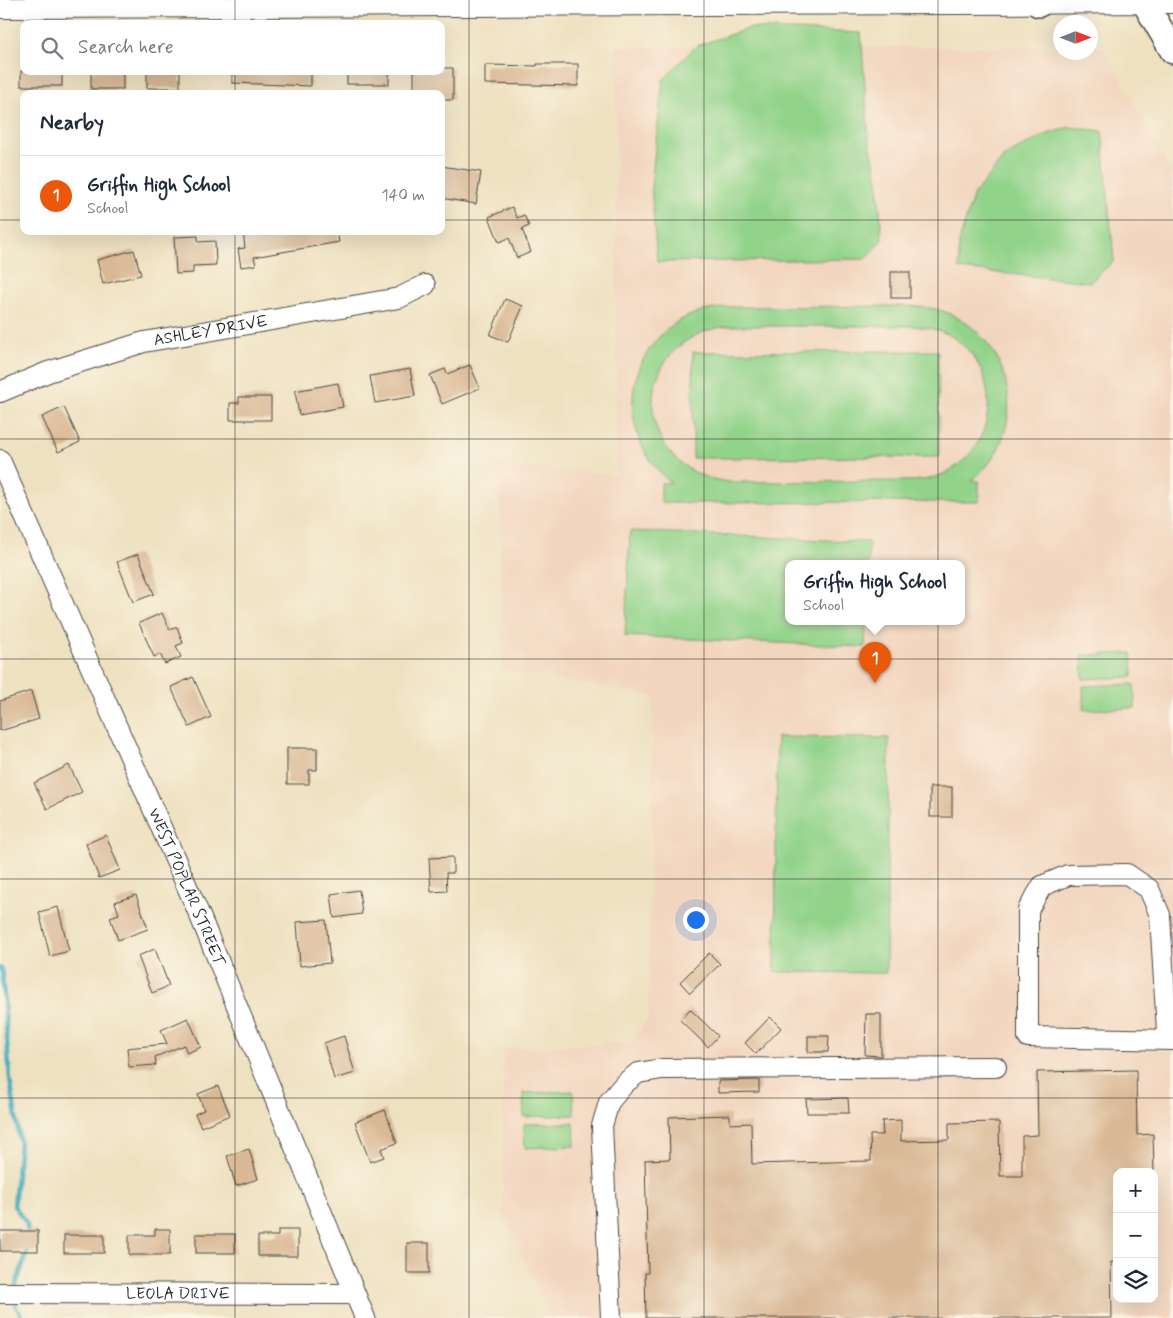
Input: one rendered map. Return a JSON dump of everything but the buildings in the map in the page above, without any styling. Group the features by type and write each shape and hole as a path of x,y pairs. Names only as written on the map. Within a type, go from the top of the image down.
{"main road":[{"path":"1144,2 1173,51"}],"street":[{"path":"1,5 1173,3"},
{"name":"ASHLEY DRIVE","path":"0,392 48,372 144,342 400,298 425,285"},
{"name":"WEST POPLAR STREET","path":"0,460 200,916 365,1318"},
{"path":"1173,1036 1167,1031 1160,915 1149,889 1126,874 1068,875 1042,886 1028,910 1028,1037 1173,1040"},
{"path":"611,1318 602,1126 609,1102 625,1083 638,1073 662,1069 996,1067"},
{"name":"LEOLA DRIVE","path":"0,1293 356,1294"}],"shaded area":[{"path":"616,47 1053,47 1053,60 1098,60 1098,47 1104,47 1173,174 1173,1318 553,1318 503,1218 503,1049 632,1042 648,1017 653,696 503,670 499,464 616,475"}],"green space":[{"path":"750,28 861,33 869,139 878,181 882,240 866,259 657,262 651,186 663,80 696,46"},
{"path":"1069,127 1102,131 1114,261 1090,282 959,269 959,242 974,194 1005,156 1045,135"},
{"path":"910,306 943,311 967,324 983,338 995,355 1004,374 1008,394 1008,415 1003,436 994,456 981,473 971,481 979,481 979,502 661,503 661,483 671,483 654,466 642,446 635,425 633,403 635,381 643,360 656,341 674,324 700,312 728,307","holes":["729,326 910,326 933,329 944,332 954,338 970,353 981,370 987,389 988,409 984,429 975,447 961,462 939,476 909,481 731,482 697,473 673,456 658,432 653,405 657,378 671,354 695,336"]},
{"path":"938,351 939,457 693,458 693,352"},
{"path":"630,531 869,542 868,560 785,560 785,625 866,625 865,647 625,636"},
{"path":"1132,653 1133,677 1083,679 1082,655"},
{"path":"1134,684 1135,708 1084,710 1083,686"},
{"path":"777,737 889,738 886,973 775,972"},
{"path":"573,1091 574,1115 524,1117 523,1093"},
{"path":"574,1123 575,1146 525,1148 524,1124"}],"waterway":[{"path":"0,968 2,972 10,1079 20,1143 14,1206 27,1224 28,1236"},
{"path":"15,1288 29,1246"},
{"path":"16,1298 16,1307 23,1318"}],"place":[{"name":"Griffin High School","path":"875,683"}]}
